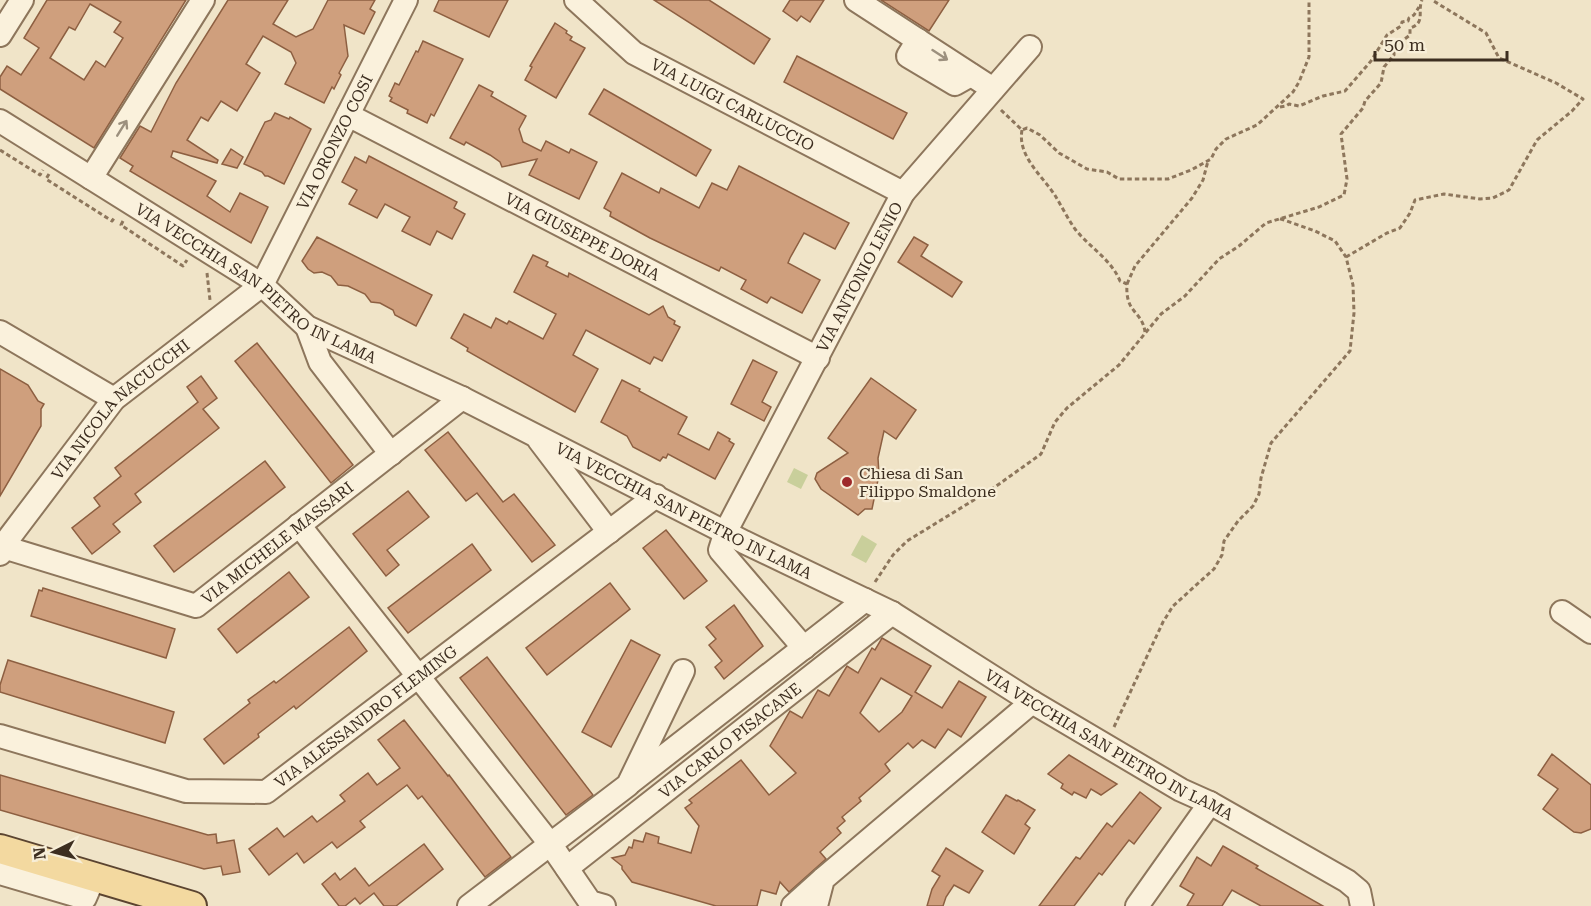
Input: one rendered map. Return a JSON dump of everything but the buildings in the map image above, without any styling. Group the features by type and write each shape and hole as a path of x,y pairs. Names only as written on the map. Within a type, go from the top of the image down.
{"main road":[{"path":"0,849 94,877 132,897 192,906"}],"street":[{"path":"0,35 22,0"},
{"path":"91,178 203,0"},
{"name":"VIA ORONZO COSI","path":"262,285 406,0"},
{"name":"VIA LUIGI CARLUCCIO","path":"576,0 634,53 903,193"},
{"path":"856,0 971,75 989,93"},
{"name":"VIA ANTONIO LENIO","path":"726,531 903,193 1030,48"},
{"name":"VIA GIUSEPPE DORIA","path":"348,115 818,358"},
{"name":"VIA VECCHIA SAN PIETRO IN LAMA","path":"0,121 262,285 307,327 462,398 744,542 892,613 1032,702 1181,790 1210,803 1347,881 1359,891 1362,906"},
{"name":"VIA NICOLA NACUCCHI","path":"1,549 114,399 262,285"},
{"path":"307,327 320,362 391,454"},
{"path":"0,332 114,399"},
{"name":"VIA MICHELE MASSARI","path":"1,549 196,606 462,398"},
{"path":"536,436 609,532"},
{"name":"VIA ALESSANDRO FLEMING","path":"0,736 186,791 266,792 656,496"},
{"path":"299,525 551,845 590,902 604,906"},
{"path":"726,531 720,550 804,648"},
{"name":"VIA CARLO PISACANE","path":"469,906 866,600"},
{"path":"1562,612 1591,632"},
{"name":"VIA CARLO PISACANE","path":"567,868 892,613"},
{"name":"VIA CARLO PISACANE","path":"628,785 682,672"},
{"path":"793,906 1032,702"},
{"path":"1137,906 1210,803"},
{"path":"0,873 85,898 94,877"},
{"path":"816,906 823,879"}],"path":[{"path":"1145,334 1142,320 1127,302 1127,285 1135,266 1192,198 1203,180 1208,161 1226,139 1257,125 1278,107 1299,82 1309,57 1309,0"},
{"path":"1278,107 1289,104 1299,106 1323,96 1345,91 1371,61 1387,35 1401,26 1402,22 1408,21 1422,0"},
{"path":"1346,256 1400,228 1415,200 1444,194 1486,199 1509,190 1537,140 1583,99 1556,83 1499,58 1486,33 1432,0"},
{"path":"866,600 879,574 907,541 986,493 1041,454 1056,422 1067,408 1119,365 1161,314 1185,296 1219,260 1266,223 1319,207 1344,195 1347,179 1341,134 1381,83 1384,67 1394,55 1394,47 1410,35 1410,28 1419,24 1421,15 1419,7"},
{"path":"989,93 1022,129 1025,151 1039,177 1054,194 1075,229 1116,272 1120,281 1127,285"},
{"path":"1022,129 1027,128 1034,131 1059,153 1087,169 1107,172 1119,179 1168,179 1208,161"},
{"path":"0,150 40,175 46,166"},
{"path":"52,169 46,179 102,215 112,221 119,210"},
{"path":"127,214 121,225 147,243 183,266 189,256"},
{"path":"1104,744 1130,696 1162,622 1173,606 1214,569 1222,555 1224,541 1238,521 1253,506 1259,494 1271,443 1350,351 1354,313 1353,285 1346,256 1335,241 1316,231 1278,218"},
{"path":"207,272 210,303"}],"green space":[{"path":"794,468 808,475 801,489 787,482"},
{"path":"862,535 877,544 866,563 851,555"}],"place":[{"name":"Chiesa di San Filippo Smaldone","path":"847,482"}]}
